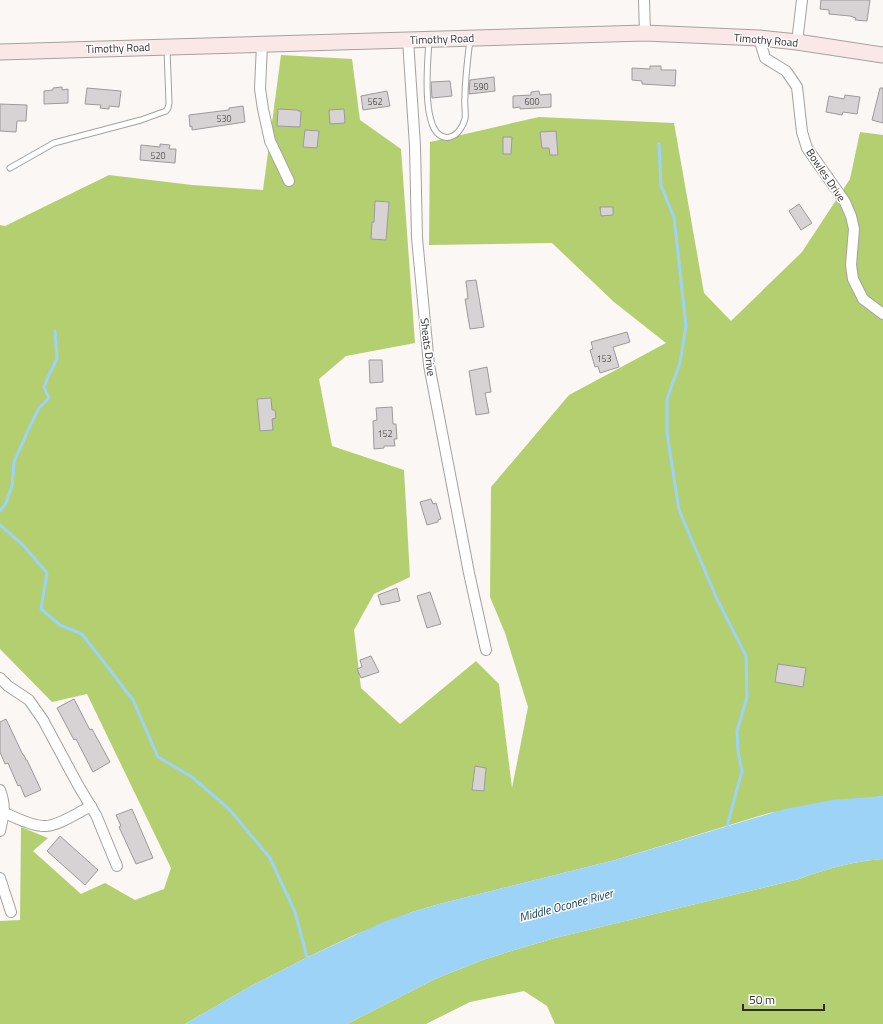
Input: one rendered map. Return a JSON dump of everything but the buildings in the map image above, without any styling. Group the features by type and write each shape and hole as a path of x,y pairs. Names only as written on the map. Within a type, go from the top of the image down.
{"main road":[{"name":"Timothy Road","path":"0,52 645,33 759,38 883,55"}],"street":[{"path":"644,0 645,33"},
{"path":"797,42 802,0"},
{"name":"Bowles Drive","path":"759,38 765,58 786,71 797,87 802,132 807,148 845,202 851,216 854,228 851,265 853,279 863,300 883,314"},
{"name":"Sheats Drive","path":"408,40 415,146 417,238 429,365 469,573 486,650"},
{"path":"262,44 260,89 263,109 270,141 289,181"},
{"path":"0,678 8,686 29,700 43,720 96,815 117,866"},
{"path":"0,790 4,800 5,813 0,831"},
{"path":"5,813 22,820 44,826 54,825 90,806"},
{"path":"0,878 11,912"}],"lane":[{"path":"429,40 426,80 431,122 434,130 440,135 448,137 456,134 465,118 465,97 470,38"},
{"path":"10,168 54,143 141,120 166,111 169,103 167,46"}],"green space":[{"path":"281,55 352,59 360,120 401,149 415,343 346,356 319,379 332,446 404,470 410,577 374,594 354,630 361,688 400,724 476,661 499,684 512,788 528,707 505,633 490,597 491,487 569,395 666,343 614,302 552,243 429,245 430,142 539,117 674,123 704,293 731,321 802,252 850,179 860,132 883,135 883,796 769,813 615,860 412,912 352,936 308,957 251,986 185,1024 0,1024 0,921 20,920 21,827 48,838 33,851 81,894 105,883 135,900 164,889 171,868 87,694 52,702 0,649 0,225 5,226 109,175 192,185 263,190"},
{"path":"883,859 883,1024 555,1024 547,1006 524,991 470,1002 426,1024 347,1024 435,979 480,961 511,951 555,938 799,879 840,866"}],"water":[{"name":"Middle Oconee River","path":"883,796 883,859 840,866 799,879 555,938 511,951 480,961 435,979 347,1024 185,1024 251,986 308,957 381,923 412,912 615,860 785,809 832,800"}],"waterway":[{"path":"659,144 661,186 674,217 686,326 680,363 667,399 667,433 679,510 717,599 746,656 747,697 737,731 738,752 742,771 726,830"},
{"path":"0,511 6,503 12,486 14,462 39,408 49,398 44,387 57,359 55,331"},
{"path":"0,525 24,546 47,573 41,609 60,625 82,634 133,700 158,757 192,777 229,809 270,858 295,912 308,961"}]}
